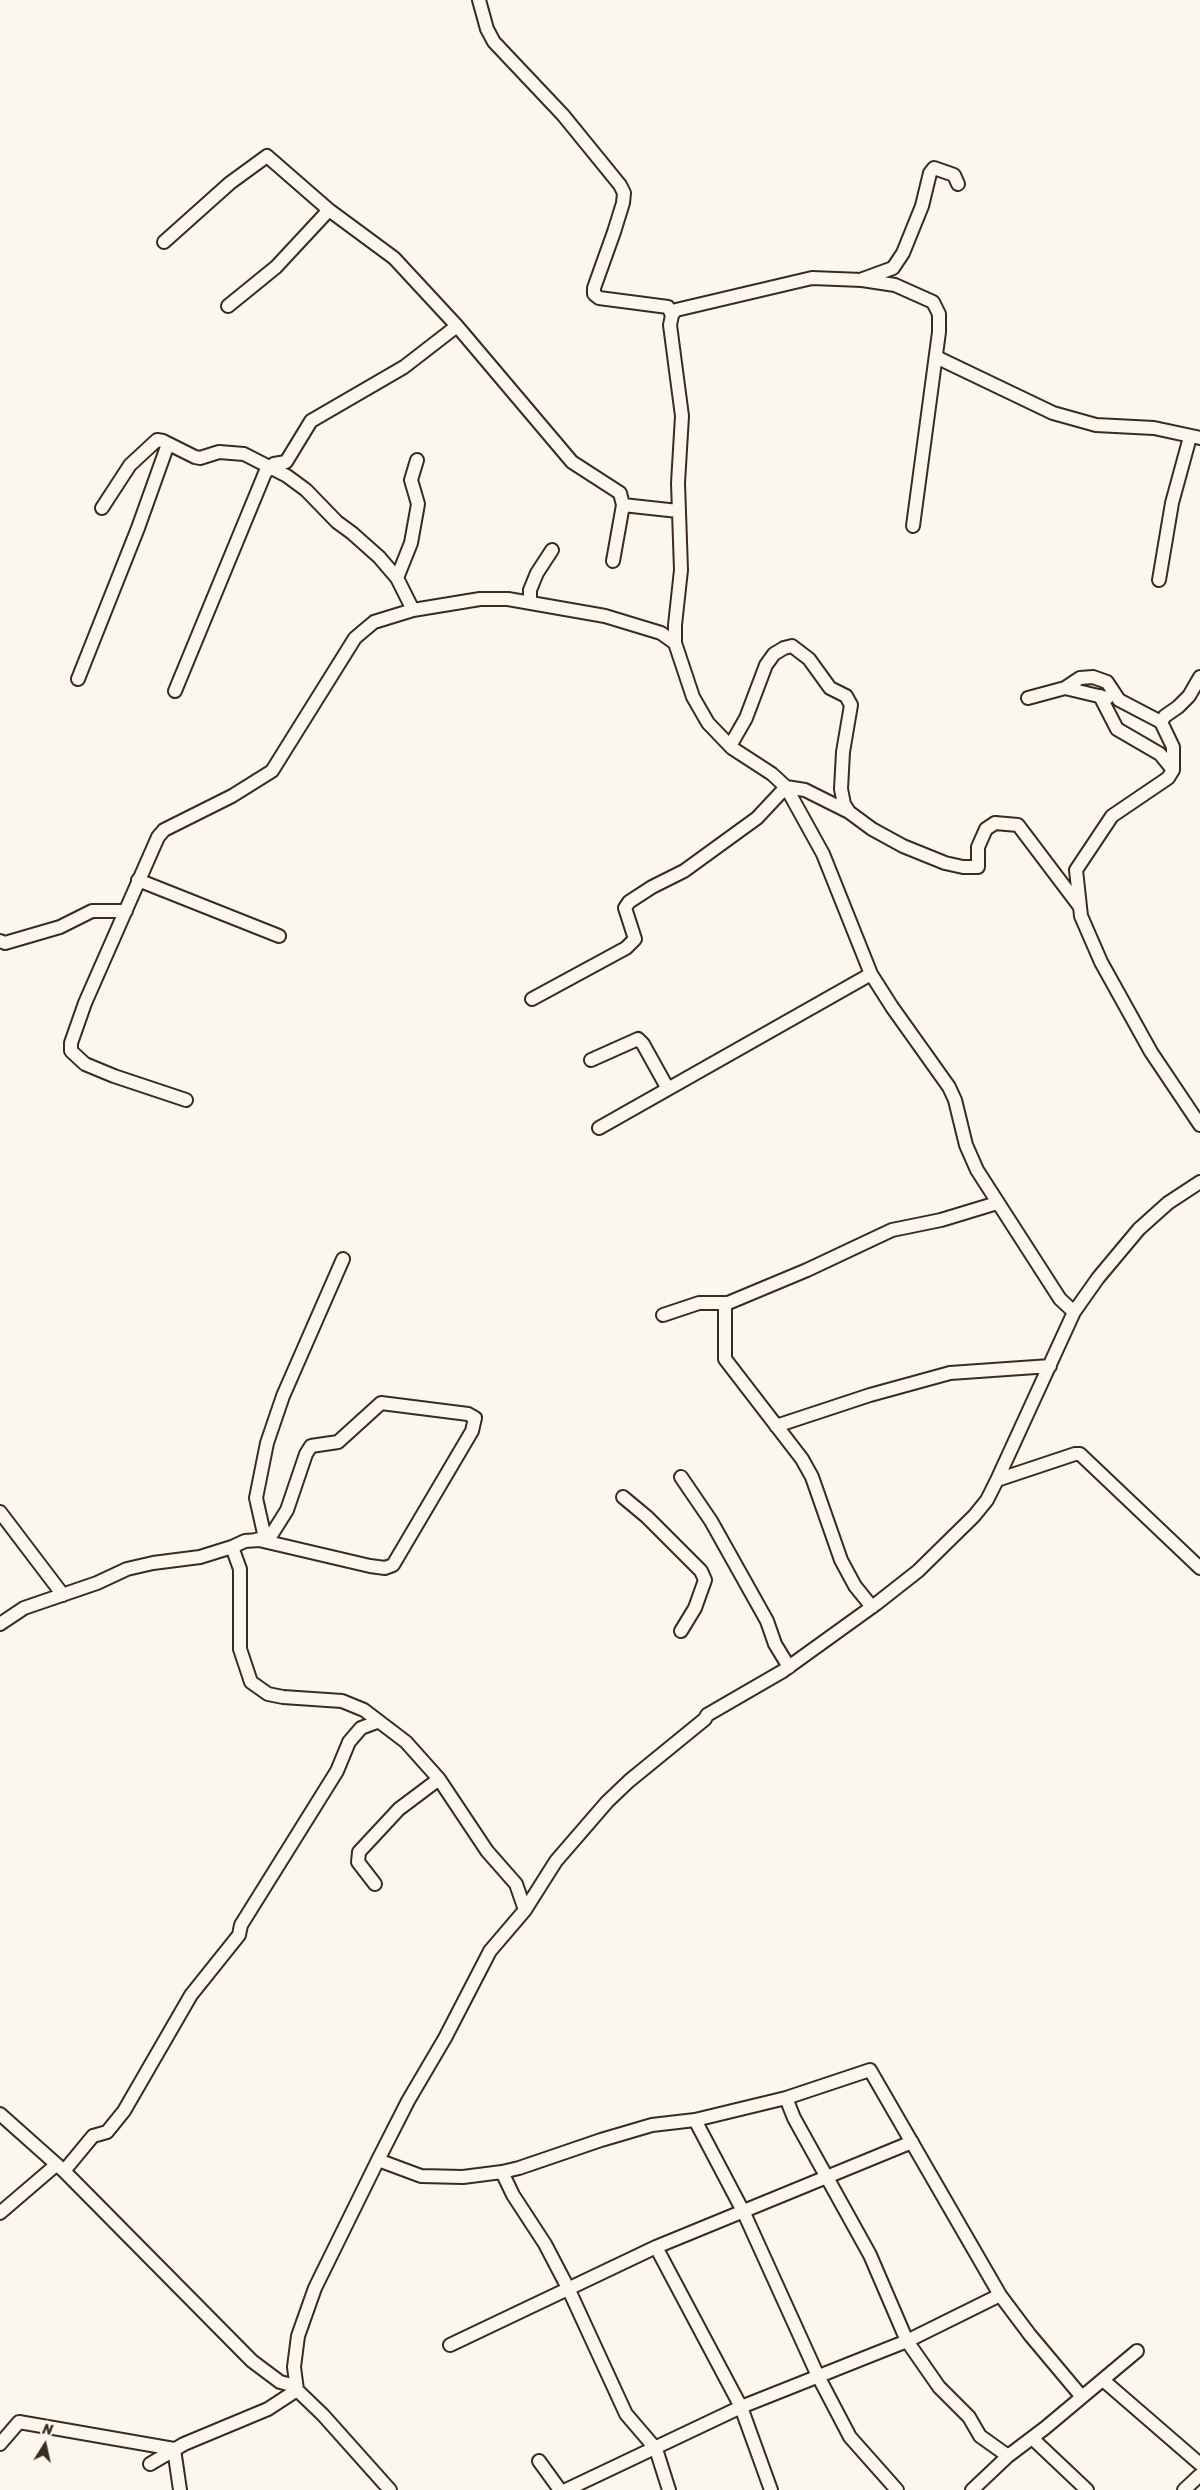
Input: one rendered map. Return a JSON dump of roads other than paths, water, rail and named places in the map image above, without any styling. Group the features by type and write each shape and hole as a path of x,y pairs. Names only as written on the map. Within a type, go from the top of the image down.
{"street":[{"path":"478,0 487,29 494,42 563,116 620,185 624,193 623,203 594,288 594,294 599,298 668,308 672,315"},
{"path":"164,242 230,183 267,156 329,210 394,258 458,326 572,462 620,493 623,506 612,561"},
{"path":"862,280 893,268 903,254 922,206 930,173 934,168 954,175 958,184"},
{"path":"228,306 276,267 329,210"},
{"path":"913,526 936,357 939,314 933,302 895,286 862,280 819,278 790,282 676,310 672,315 670,324 682,416 678,511 681,570 674,625 675,643 693,697 708,723 730,746 772,774 786,787 823,854 871,974 949,1087 955,1100 971,1157 996,1203 1060,1298 1074,1312"},
{"path":"175,691 265,473 270,467 286,462 311,421 404,367 458,326"},
{"path":"936,357 1053,413 1096,425 1154,428 1195,438 1172,504 1159,580"},
{"path":"102,508 125,472 157,440 195,457 231,451 244,454 270,467 306,490 326,513 379,557 397,578 413,610"},
{"path":"78,679 138,528 168,444"},
{"path":"397,578 411,543 418,504 411,480 417,460"},
{"path":"623,506 678,511"},
{"path":"530,602 530,590 537,573 552,550"},
{"path":"186,1100 85,1064 71,1051 72,1039 85,1003 150,852 164,830 232,796 272,771 354,638 374,622 413,610 480,599 508,599 605,616 661,634 675,643"},
{"path":"661,634 674,625"},
{"path":"730,746 746,718 766,665 774,654 792,646 809,659 830,688 846,696 851,705 843,752 841,789 844,804 849,812"},
{"path":"1028,698 1065,688 1080,678 1093,677 1107,682 1119,700"},
{"path":"1161,722 1165,716 1190,696 1200,677"},
{"path":"1059,880 1076,870 1112,816 1168,778 1173,770 1173,747 1161,722 1119,700 1065,688"},
{"path":"1100,696 1117,729 1160,754 1173,770"},
{"path":"786,787 805,790 849,812 872,829 903,846 945,863 963,867 978,867 978,847 986,829 995,823 1018,825 1080,907"},
{"path":"532,999 626,948 635,939 625,908 629,902 652,887 684,871 757,818 786,787"},
{"path":"1076,870 1081,916 1101,962 1175,1089 1200,1125"},
{"path":"138,880 279,936"},
{"path":"0,942 5,943 60,927 92,911 126,911"},
{"path":"599,1128 871,974"},
{"path":"591,1060 638,1040 643,1044 668,1089"},
{"path":"297,2388 295,2352 306,2309 378,2160 490,1951 525,1910 556,1861 606,1802 705,1719 706,1715 789,1667 918,1571 959,1533 987,1500 1074,1312 1098,1278 1139,1229 1168,1203 1200,1182"},
{"path":"663,1315 699,1303 725,1303 807,1270 892,1230 941,1220 996,1203"},
{"path":"260,1539 256,1498 267,1443 283,1396 343,1259"},
{"path":"725,1303 725,1359 802,1459 812,1477 841,1560 855,1586 872,1607"},
{"path":"776,1426 870,1395 950,1372 1050,1366"},
{"path":"0,1624 24,1608 98,1584 126,1569 153,1563 200,1557 245,1541 270,1537 286,1510 306,1454 311,1446 338,1442 381,1403 468,1414 475,1418 472,1431 393,1566 385,1568 370,1566 260,1539"},
{"path":"997,1480 1080,1454 1200,1568"},
{"path":"681,1477 710,1521 767,1622 776,1644 789,1667"},
{"path":"623,1497 647,1517 701,1571 705,1580 695,1608 681,1631"},
{"path":"0,1512 63,1595"},
{"path":"232,1547 240,1569 240,1648 250,1682 268,1694 283,1698 342,1701 364,1710 377,1722 406,1742 439,1779 487,1851 516,1884 525,1910"},
{"path":"0,2213 60,2168 93,2136 107,2132 124,2111 191,1995 239,1935 241,1926 337,1771 349,1742 361,1728 377,1722"},
{"path":"375,1884 358,1862 359,1852 399,1808 439,1779"},
{"path":"378,2160 421,2176 463,2177 502,2172 652,2125 695,2120 786,2098 870,2070 1000,2295 1030,2335 1082,2397"},
{"path":"786,2098 794,2118 870,2255 907,2341 939,2387 969,2417 980,2436 1008,2456"},
{"path":"0,2114 60,2168 252,2361 280,2382 297,2388 390,2490"},
{"path":"695,2120 744,2213 818,2376 850,2437 897,2490"},
{"path":"450,2345 656,2247 744,2213 912,2142"},
{"path":"502,2172 513,2195 545,2244 568,2288 626,2414 656,2449 669,2490"},
{"path":"656,2247 740,2407 771,2490"},
{"path":"566,2490 656,2449 740,2407 907,2341 1000,2295"},
{"path":"972,2490 1008,2456 1138,2350"},
{"path":"1103,2380 1200,2464"},
{"path":"150,2464 174,2449 268,2409 297,2388"},
{"path":"0,2444 20,2422 174,2449"},
{"path":"1032,2438 1087,2490"},
{"path":"174,2449 180,2490"},
{"path":"539,2461 560,2490"},
{"path":"1184,2490 1200,2476"}]}
